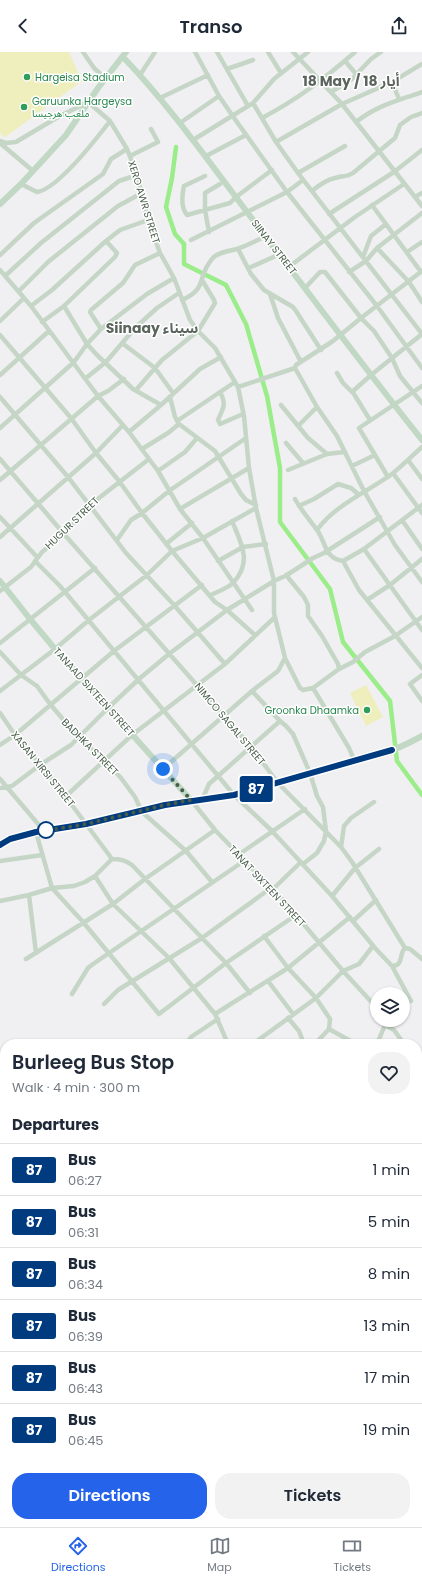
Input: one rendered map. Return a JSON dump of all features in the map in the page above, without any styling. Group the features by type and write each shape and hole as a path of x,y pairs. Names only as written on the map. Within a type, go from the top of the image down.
{"street":[{"path":"83,52 94,68 106,79"},
{"path":"140,75 155,52"},
{"path":"195,52 219,96 287,192 376,306 422,368"},
{"path":"217,52 248,106"},
{"path":"268,52 281,73"},
{"path":"293,52 342,104 422,206"},
{"path":"193,140 253,103 281,73 298,58 308,52"},
{"path":"262,118 291,102 321,82 354,52"},
{"path":"331,92 356,74 371,59 381,52"},
{"path":"0,204 21,184 66,135 88,102 124,55"},
{"name":"SIINAY STREET","path":"124,55 206,156 247,212 290,266 340,335 422,440"},
{"path":"227,69 253,60"},
{"path":"345,61 356,74"},
{"path":"276,142 342,104 392,82 422,64"},
{"path":"160,98 208,75"},
{"path":"392,82 399,99"},
{"path":"356,122 380,107 422,92"},
{"path":"180,123 219,96"},
{"path":"0,142 16,142 58,117 88,102"},
{"name":"XERO AWR STREET","path":"88,102 110,121 127,149 137,175 148,220 160,253 174,278 190,320 221,357 238,387"},
{"path":"253,103 276,142 298,173 422,334 352,392"},
{"path":"312,190 328,180 349,175 379,153 397,136 400,125 411,117 422,113"},
{"path":"21,184 32,191 37,192 49,187 90,148 110,121"},
{"path":"130,156 158,142 151,129"},
{"path":"206,156 246,134"},
{"path":"0,142 33,171"},
{"path":"298,173 345,146"},
{"path":"0,255 34,223 103,174 111,159 127,149"},
{"path":"329,214 394,172 422,150"},
{"path":"205,176 184,186 184,211 187,214 230,203 272,170"},
{"path":"5,276 41,243 119,181 137,175"},
{"path":"191,240 287,192 304,180"},
{"path":"209,232 205,210 205,193 220,184"},
{"path":"290,266 340,228 404,184"},
{"path":"19,291 48,262 118,206 142,193"},
{"path":"415,198 422,193"},
{"path":"372,205 422,272 376,306 321,350 301,362 295,368 238,387 256,507 274,581 275,617 285,658 300,688 304,690 312,688 339,668 353,662 365,652 396,636 422,617"},
{"path":"349,272 422,212"},
{"path":"31,306 120,230 148,220"},
{"path":"365,259 371,236 386,224"},
{"path":"182,300 198,290 202,278 214,257 238,249 266,236"},
{"path":"42,322 64,306 117,255 117,253 106,241"},
{"path":"407,252 422,242"},
{"path":"377,248 409,282 422,302"},
{"path":"238,249 251,274 264,290 296,311 321,350"},
{"path":"101,329 91,316 91,310 123,283 135,265 160,253"},
{"path":"249,268 280,254"},
{"path":"0,270 31,306 98,396 142,449 158,471 168,491 180,509 203,538 232,583 252,610"},
{"path":"305,288 320,272 325,272 361,318 371,328 392,358 400,376 422,403"},
{"path":"0,428 74,362 87,344 101,329 147,294 174,278"},
{"path":"136,390 155,368 198,331 215,303 202,278"},
{"path":"86,378 106,362 136,328 157,308 179,293"},
{"path":"270,294 278,318 301,362"},
{"path":"0,321 24,298"},
{"path":"64,306 87,344 96,355 106,362 136,390 161,405"},
{"path":"0,376 49,331"},
{"path":"0,335 71,418 166,544 218,604 255,635"},
{"path":"122,343 155,368 171,395 178,422 197,438 212,447 246,500 256,507"},
{"path":"129,432 200,369 221,357"},
{"path":"295,368 317,407 337,436 364,490 388,530 395,545 422,582"},
{"path":"337,373 343,383 352,392 370,420"},
{"path":"0,480 98,396 108,391 124,379"},
{"path":"142,449 168,433 178,422 235,382"},
{"path":"388,477 359,428 422,386"},
{"path":"220,392 225,401 225,405 218,423 220,424 243,414"},
{"path":"0,397 40,446 68,477 126,553 174,605 225,664"},
{"path":"281,404 312,442 327,454"},
{"path":"298,426 317,407"},
{"path":"0,537 96,453 123,425"},
{"path":"158,471 184,452 197,438"},
{"path":"117,540 132,520 168,491 220,458 246,438"},
{"path":"286,443 303,463"},
{"path":"317,530 324,522 358,494 388,477 422,447"},
{"path":"288,470 327,454 344,452"},
{"path":"352,466 374,455"},
{"name":"NIMCO SAGAL STREET","path":"0,459 146,628 252,747 278,783 341,847 405,948"},
{"name":"HUGUR STREET","path":"3,589 31,567 36,559 64,534 90,505 149,459"},
{"path":"408,460 422,479"},
{"path":"180,509 250,468"},
{"path":"393,473 420,507 422,513"},
{"path":"299,506 338,484 351,488 358,494"},
{"path":"295,499 317,530 326,551 335,559 343,562 359,590 422,668"},
{"path":"0,691 147,575 172,551 203,538 256,507"},
{"path":"343,562 364,549 420,507"},
{"path":"0,517 66,592 234,795 272,831 302,863 392,966 411,1001"},
{"path":"0,788 12,786 40,765 71,745 139,679 227,610 380,517"},
{"path":"402,520 422,549"},
{"path":"211,595 232,583 240,573 245,561 243,547 232,522"},
{"path":"166,544 192,524"},
{"path":"218,561 243,547 266,544"},
{"path":"364,549 422,630"},
{"path":"367,600 390,586 422,559"},
{"path":"0,643 95,568"},
{"path":"286,575 306,600 308,616 335,658 339,668"},
{"name":"TANAAD SIXTEEN STREET","path":"0,581 3,589 55,649 191,800"},
{"path":"0,745 15,735 114,651 202,585"},
{"path":"65,797 132,735 225,664 275,617"},
{"name":"BADHKA STREET","path":"0,652 21,675 37,686 79,738 122,778 135,797 142,812"},
{"path":"163,769 252,691 278,672 285,658"},
{"path":"422,675 410,684 422,701"},
{"path":"312,688 349,748 354,760"},
{"path":"104,1004 118,990 202,938 272,888 302,863 317,853 324,841 326,831 323,807 317,796 310,772 293,734 252,691"},
{"name":"XASAN XIRSI STREET","path":"0,713 15,735 40,765 112,859"},
{"path":"202,800 209,784 280,721"},
{"path":"1,841 36,832 86,824 142,812 165,805 191,800 202,800 234,795 278,783 310,772 392,750 422,736"},
{"path":"0,779 44,831"},
{"name":"TANAT SIXTEEN STREET","path":"191,800 215,830 272,888 370,1000"},
{"path":"341,847 344,826 351,818 374,802"},
{"path":"238,855 305,809"},
{"path":"142,812 186,851 212,882"},
{"path":"26,959 113,904 145,879 215,830"},
{"path":"36,832 52,888 83,922 159,1014 192,987 296,915"},
{"path":"332,896 355,868 379,850"},
{"path":"0,861 42,855"},
{"path":"0,901 29,895 52,888 74,886 95,876 112,859 126,860 226,963 250,993"},
{"path":"72,994 88,968 173,908 244,861"},
{"path":"95,876 113,904 169,958 215,1014 226,1039"},
{"path":"29,895 36,952"},
{"path":"215,1014 288,968 376,900"},
{"path":"264,936 288,968 316,998 330,1019 329,1029 320,1039"},
{"path":"260,1039 316,998 343,971 360,964 373,946"},
{"path":"392,966 397,965 400,962 401,952 405,948 410,949 422,958"},
{"path":"268,981 293,1014"},
{"path":"288,1018 299,1030 302,1039"},
{"path":"190,1039 218,1019"},
{"path":"379,1039 383,1027"},
{"path":"391,1027 400,1039"},
{"path":"329,1029 347,1039"}],"green space":[{"name":"Garuunka Hargeysa ملعب هرجيسا","path":"0,52 69,52 82,81 4,138 0,132"},
{"path":"366,685 383,717 366,726 350,693"}],"waterway":[{"path":"176,147 166,207 175,234 184,244 184,264 226,285 246,324 267,396 280,468 280,522 330,589 343,642 390,701 397,761 422,795"}],"bus line":[{"name":"87","path":"0,845 10,839 36,832 86,824 191,800 209,800 234,795 278,783 310,772 392,750"}],"place":[{"name":"Hargeisa Stadium","path":"27,77"},
{"name":"Garuunka Hargeysa ملعب هرجيسا","path":"24,107"},
{"name":"Groonka Dhaamka","path":"367,710"}],"district":[{"name":"18 May / 18 أيار","path":"351,81"},
{"name":"Siinaay سيناء","path":"152,328"}],"route":[{"path":"46,830 44,831 86,824 191,800 163,769"}]}
